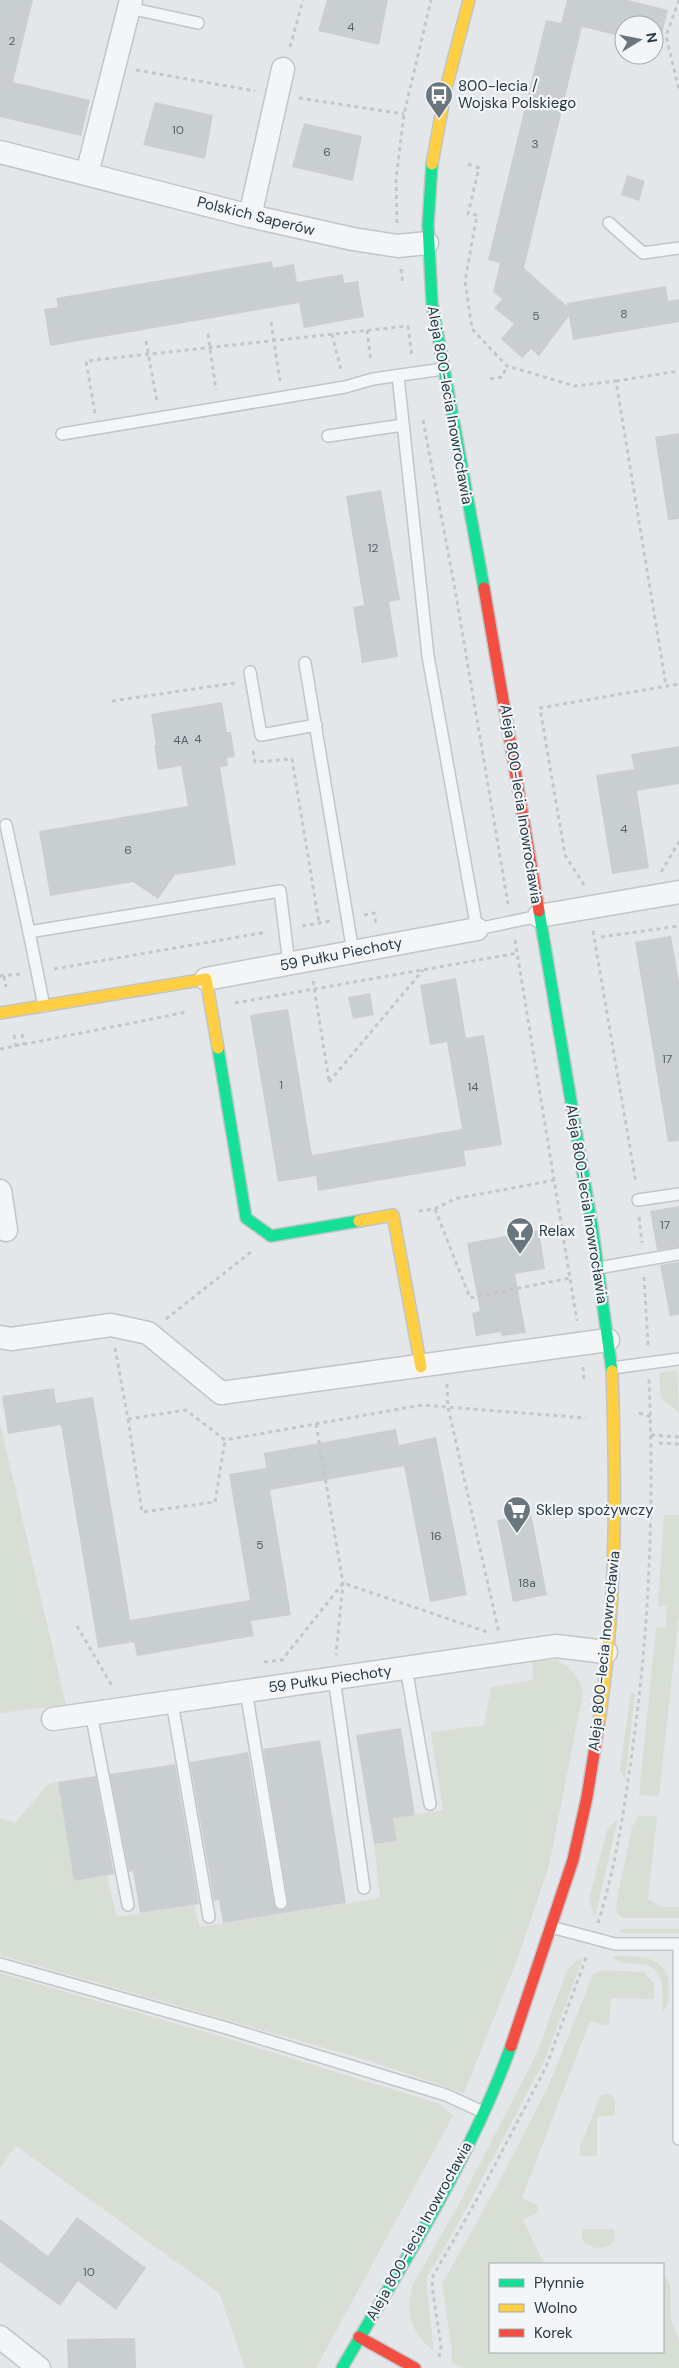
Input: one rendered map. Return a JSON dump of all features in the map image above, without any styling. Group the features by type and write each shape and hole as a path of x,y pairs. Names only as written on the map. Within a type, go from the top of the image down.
{"street":[{"name":"Aleja 800-lecia Inowrocławia","path":"342,2368 437,2204 504,2066 573,1860 587,1797 600,1714 612,1606 616,1523 615,1423 612,1368 598,1268 504,699 432,303 427,243 430,178 439,119 469,0"},
{"path":"87,174 130,4"},
{"path":"250,216 283,69"},
{"name":"Polskich Saperów","path":"0,152 250,216 362,241 398,246 427,243"},
{"path":"539,916 679,892"},
{"name":"59 Pułku Piechoty","path":"0,1013 206,979 477,929"},
{"path":"206,979 246,1218 271,1236 393,1216 421,1368"},
{"path":"0,1196 6,1230"},
{"path":"0,1336 11,1339 111,1325 148,1333 221,1393 421,1368 608,1340"},
{"name":"59 Pułku Piechoty","path":"53,1719 556,1646 606,1652"},
{"path":"0,2337 39,2368"},
{"path":"359,2337 415,2368"}],"lane":[{"path":"130,4 198,23"},
{"path":"609,223 643,253 679,248"},
{"path":"62,434 345,387 373,379 443,369"},
{"path":"398,376 428,656 477,929 539,916"},
{"path":"328,436 403,425"},
{"path":"305,663 353,952"},
{"path":"251,676 261,735 316,725"},
{"path":"6,825 44,1006"},
{"path":"28,932 280,891 285,929 299,962"},
{"path":"638,1200 679,1194"},
{"path":"598,1268 679,1254"},
{"path":"612,1368 679,1359"},
{"path":"406,1668 430,1804"},
{"path":"334,1678 364,1888"},
{"path":"246,1691 281,1903"},
{"path":"172,1702 209,1917"},
{"path":"92,1713 128,1905"},
{"path":"552,1926 615,1944 679,1944 679,2139"},
{"path":"0,1964 223,2027 427,2089 446,2095 483,2112"}],"path":[{"path":"283,69 303,0"},
{"path":"679,0 666,36 679,90"},
{"path":"468,164 479,168 468,214 477,215 465,281 472,329 507,366 575,386 679,371"},
{"path":"271,322 282,398"},
{"path":"97,428 86,361 408,326"},
{"path":"367,330 373,379"},
{"path":"208,334 219,408"},
{"path":"332,334 345,387"},
{"path":"146,341 160,418"},
{"path":"490,380 502,377 507,366"},
{"path":"616,381 666,686"},
{"path":"112,701 251,676"},
{"path":"548,706 679,684"},
{"path":"251,744 255,762 292,759 318,923"},
{"path":"0,976 36,972 374,914 387,976 518,953"},
{"path":"601,937 679,926"},
{"path":"299,962 329,1082 423,970"},
{"path":"393,1216 435,1209 454,1199 555,1180"},
{"path":"435,1209 470,1298 570,1278"},
{"path":"148,1333 271,1236"},
{"path":"111,1325 142,1512 215,1502 225,1440"},
{"path":"343,1583 500,1636 448,1407 445,1364"},
{"path":"128,1419 186,1410 225,1440 422,1405 586,1418"},
{"path":"316,1424 343,1583 334,1678"},
{"path":"652,1435 679,1436"},
{"path":"659,1443 679,1444"},
{"path":"263,1663 282,1660 343,1583"},
{"path":"77,1626 111,1686 120,1684"}],"shaded area":[{"path":"677,1370 679,1413 661,1398 659,1373"},
{"path":"0,1423 66,1705 0,1713"},
{"path":"664,1515 679,1515 679,1615 659,1796 639,1795 656,1627 665,1628 667,1607 658,1606"},
{"path":"557,1660 574,1674 580,1682 583,1693 549,1866 517,1960 464,2093 370,2061 0,1955 0,1818 15,1823 48,1784 58,1782 74,1881 107,1876 117,1917 194,1905 200,1927 380,1898 374,1844 396,1841 393,1818 443,1810 431,1732 484,1725 491,1687 533,1680 532,1661"},
{"path":"631,1692 635,1694 625,1782 620,1769"},
{"path":"639,1816 657,1816 648,1899 661,1907 679,1907 679,1918 625,1918 617,1914 616,1905 632,1827"},
{"path":"618,1818 595,1918 589,1899 607,1830"},
{"path":"622,1929 679,1929 679,1933 618,1933"},
{"path":"613,1956 643,1957 659,1964 668,1979 669,1994 667,2005 662,2013 662,1989 657,1972 645,1965 617,1961"},
{"path":"583,1958 546,2057 469,2204 426,2279 434,2352 420,2337 412,2322 409,2305 413,2284 460,2202 537,2053 566,1972 576,1961"},
{"path":"603,1970 644,1972 654,1984 654,1999 611,1998 609,2024 604,2025 590,2021 522,2198 539,2206 537,2213 523,2220 544,2263 489,2263 489,2353 664,2353 664,2275 670,2284 671,2320 679,2340 679,2368 463,2368 451,2362 452,2352 442,2284 500,2180 549,2085 593,1974"},
{"path":"0,1973 216,2035 440,2104 453,2116 316,2368 245,2368 219,2293 16,2146 0,2168"},
{"path":"603,2094 611,2094 615,2100 615,2115 597,2117 597,2156 580,2156 580,2147 600,2097"},
{"path":"581,2229 614,2229 615,2236 610,2245 600,2248 594,2247 583,2241"}],"building":[{"path":"0,0 33,0 13,82 90,100 81,136 0,117"},
{"path":"327,0 388,0 379,45 318,31"},
{"path":"567,0 628,0 668,10 664,26 664,15 614,15 614,35 582,27 524,268 567,306 567,303 666,286 668,301 679,299 679,322 573,340 569,316 539,356 531,349 522,358 501,339 514,324 494,308 502,299 493,292 500,263 488,260 546,20 561,23"},
{"path":"155,102 213,115 205,159 143,145"},
{"path":"304,123 362,136 353,181 292,167"},
{"path":"627,175 645,181 639,201 621,195"},
{"path":"272,261 273,268 294,264 297,282 343,274 344,283 358,281 364,317 304,328 299,303 50,346 44,309 58,307 56,298"},
{"path":"679,433 679,519 668,520 655,437"},
{"path":"381,490 400,600 389,602 398,657 362,663 353,607 364,605 346,496"},
{"path":"222,702 227,732 231,732 235,757 227,758 228,766 220,767 236,865 175,875 158,899 133,882 50,896 39,831 188,806 181,766 158,770 151,714"},
{"path":"679,746 679,784 637,791 649,868 612,874 596,775 634,769 631,754"},
{"path":"671,936 679,982 679,1141 668,1142 635,942"},
{"path":"456,978 466,1038 484,1035 502,1145 464,1151 466,1166 318,1191 316,1176 278,1182 250,1015 288,1009 312,1155 462,1129 447,1042 430,1045 420,985"},
{"path":"370,993 374,1015 353,1019 348,997"},
{"path":"679,1206 679,1247 657,1250 650,1211"},
{"path":"539,1230 545,1269 515,1274 526,1333 502,1336 501,1332 476,1336 472,1313 480,1311 467,1243"},
{"path":"679,1262 679,1315 670,1316 660,1265"},
{"path":"54,1388 56,1403 93,1397 130,1620 250,1600 229,1474 266,1468 264,1453 396,1429 399,1445 436,1437 467,1595 430,1602 404,1466 270,1490 291,1615 251,1621 254,1636 137,1656 134,1642 98,1648 61,1425 8,1434 2,1396"},
{"path":"531,1513 547,1595 513,1602 497,1520"},
{"path":"401,1728 415,1815 393,1818 397,1841 374,1844 356,1735"},
{"path":"320,1740 346,1903 223,1923 219,1900 214,1901 190,1762 248,1752 274,1904 278,1910 283,1910 288,1906 288,1902 263,1749"},
{"path":"175,1764 199,1904 140,1913 133,1871 129,1872 110,1774"},
{"path":"96,1776 114,1874 74,1881 58,1782"},
{"path":"77,2217 146,2268 116,2310 78,2281 60,2306 0,2262 0,2219 48,2256"},
{"path":"135,2338 136,2368 68,2368 67,2339"}],"traffic: fast":[{"path":"432,164 428,225 432,303 484,588"},
{"path":"539,911 592,1226 612,1371"},
{"path":"218,1048 246,1218 271,1236 359,1221"},
{"path":"342,2368 434,2211 455,2171 476,2130 511,2046"}],"traffic: slow":[{"path":"432,164 446,88 469,0"},
{"path":"0,1013 206,979 218,1048"},
{"path":"359,1221 393,1215 421,1367"},
{"path":"599,1722 609,1634 614,1547 612,1371"}],"traffic: jam":[{"path":"484,588 539,911"},
{"path":"511,2046 573,1860 587,1797 599,1722"},
{"path":"359,2337 415,2368"}],"place":[{"name":"800-lecia / Wojska Polskiego","path":"439,119"},
{"name":"Relax","path":"520,1255"},
{"name":"Sklep spożywczy","path":"517,1534"}]}
